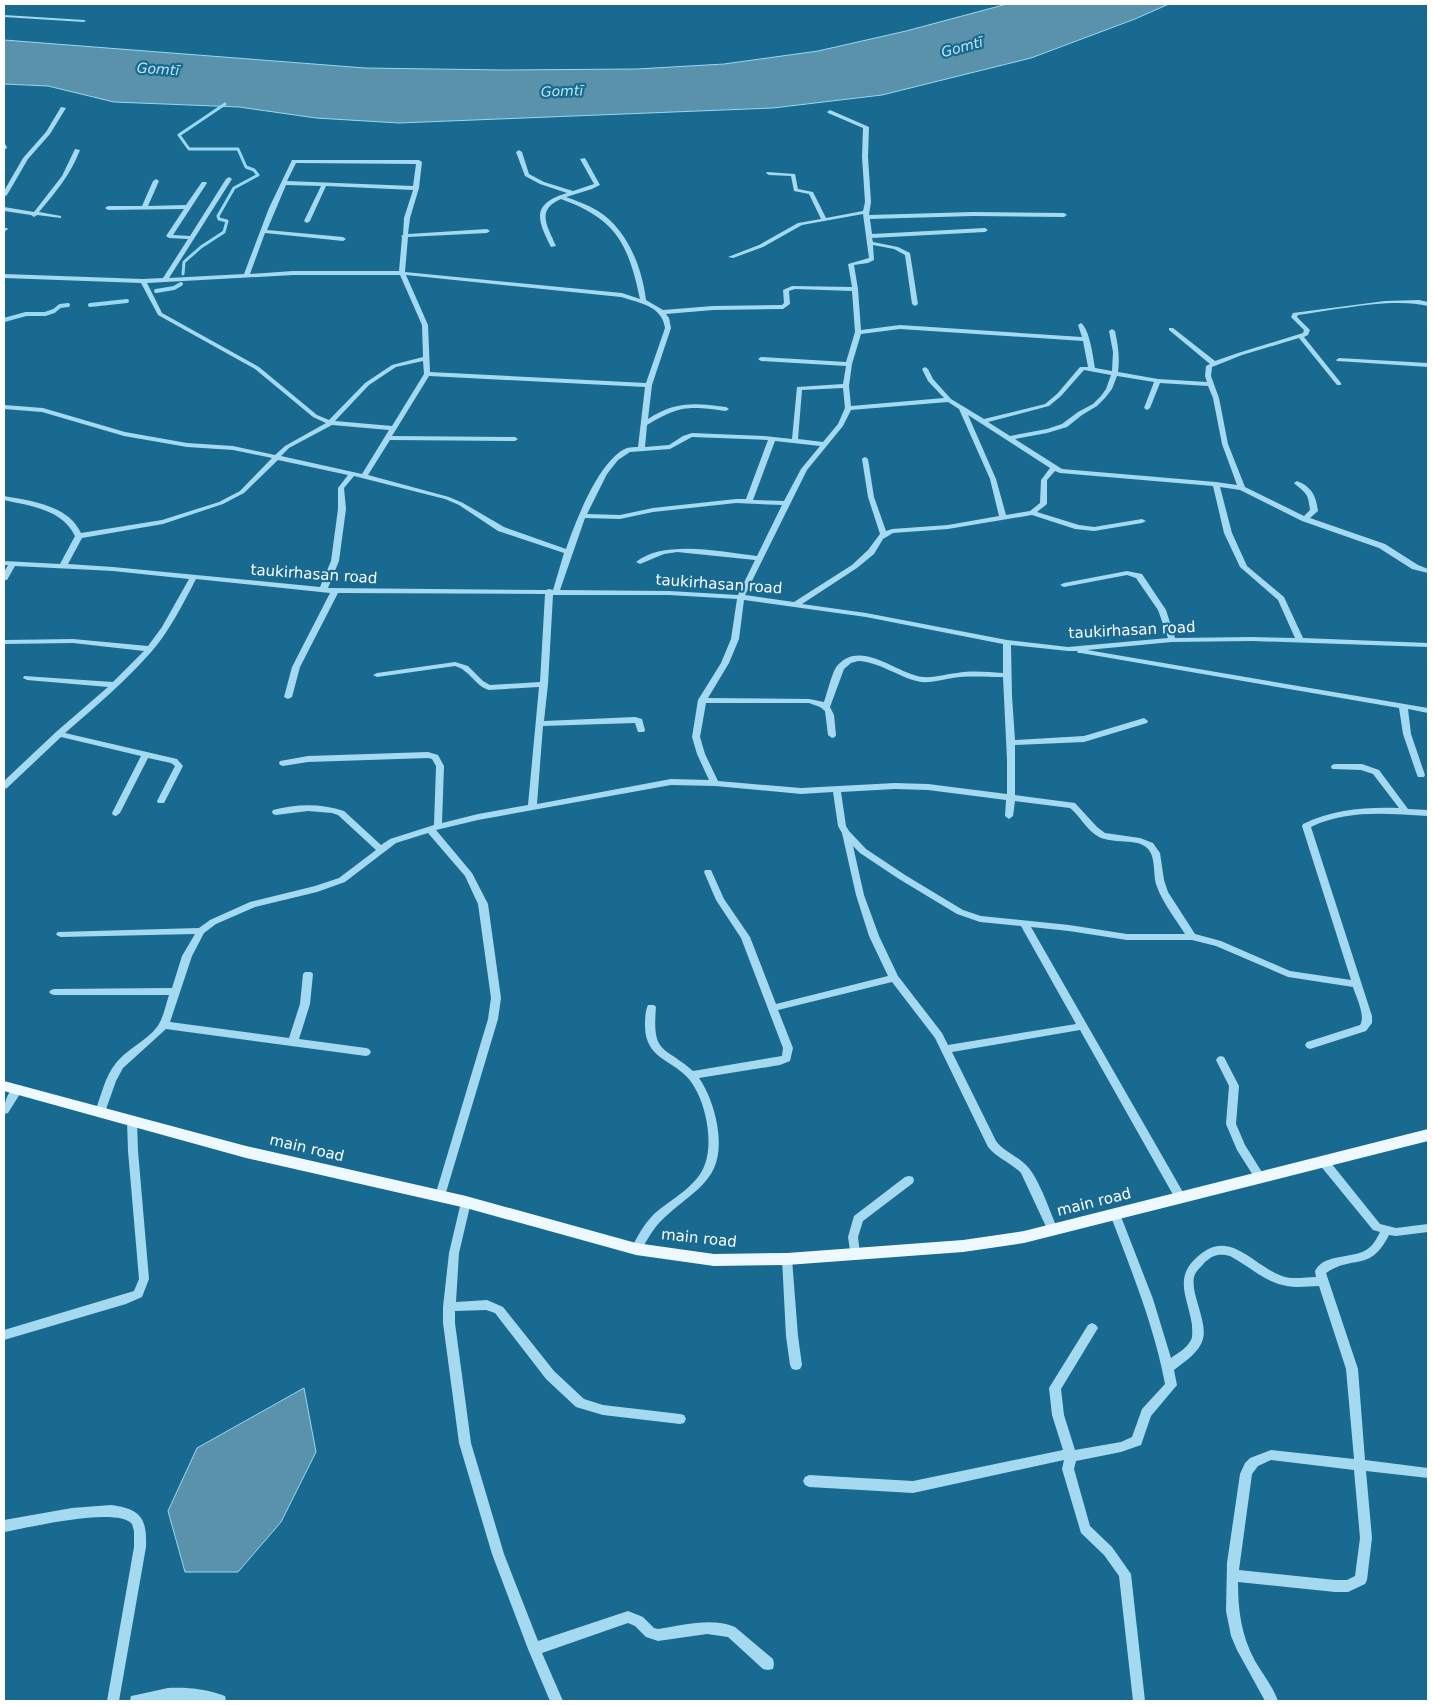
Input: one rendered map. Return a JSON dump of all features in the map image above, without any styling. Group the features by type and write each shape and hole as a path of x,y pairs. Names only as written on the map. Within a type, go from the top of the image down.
{"main road":[{"name":"main road","path":"11,1087 246,1152 466,1202 636,1249 714,1260 787,1259 855,1254 962,1246 1024,1237 1428,1135"}],"street":[{"path":"4,16 84,21"},
{"path":"4,194 26,158 48,132 63,108"},
{"path":"715,783 701,754 696,737 702,700 731,649 735,639 741,597 759,558 804,469 841,425 848,408 846,386 849,364 858,332 851,264 871,260 871,243 867,215 866,127 830,112"},
{"path":"34,214 54,189 77,150"},
{"path":"519,152 527,175 542,183 573,193"},
{"path":"553,246 542,217 544,208 548,203 561,197 597,185 583,159"},
{"path":"246,276 263,231 296,160 410,160 417,161 420,164 416,188 406,218 402,273 425,325 427,374 364,476"},
{"path":"770,173 793,175 796,190 811,193 824,219"},
{"path":"165,278 229,179"},
{"path":"144,208 156,181"},
{"path":"192,238 169,236 204,182"},
{"path":"284,183 416,188"},
{"path":"307,220 324,185"},
{"path":"561,197 585,205 613,225 624,240 636,268 643,300"},
{"path":"108,208 188,207"},
{"path":"4,210 59,217"},
{"path":"731,257 761,246 800,224 824,219 867,215 1064,214"},
{"path":"870,236 985,230"},
{"path":"263,231 343,239"},
{"path":"404,236 487,231"},
{"path":"871,243 896,248 908,254 915,304"},
{"path":"4,276 142,281 165,278 319,273 402,273 622,295 643,300 664,312 669,322 668,332 649,385 641,450"},
{"path":"142,281 160,314 257,368 327,425 394,428"},
{"path":"664,312 713,308 783,307 787,304 786,290 794,287 855,289"},
{"path":"1242,488 1225,444 1208,370 1209,366 1306,334 1307,330 1294,317 1295,314 1417,301 1428,304"},
{"path":"1081,325 1092,369"},
{"path":"858,332 900,327 1086,339"},
{"path":"1171,329 1213,364"},
{"path":"1010,438 1060,428 1070,424 1078,415 1097,403 1114,381 1116,373 1117,353 1112,331"},
{"path":"1300,337 1339,384"},
{"path":"79,536 163,522 220,503 242,492 287,447 327,425 367,384 394,366 426,358"},
{"path":"762,359 849,364"},
{"path":"1339,360 1428,365"},
{"path":"925,369 930,380 950,400 1053,468 1070,472 1216,484 1242,488 1306,519 1382,546 1414,567 1428,571"},
{"path":"982,422 1046,405 1059,395 1080,369 1092,369 1158,381 1212,384"},
{"path":"427,374 649,385"},
{"path":"1147,408 1158,381"},
{"path":"795,440 799,388 846,386"},
{"path":"848,408 950,400"},
{"path":"645,424 665,410 682,406 726,409"},
{"path":"4,407 43,410 124,434 187,445 233,448 364,476 447,498 461,504 501,529 568,552"},
{"path":"962,409 993,479 1003,518"},
{"path":"532,807 552,591 582,516 600,481 613,463 627,450 670,447 676,445 684,437 692,435 772,438 825,444"},
{"path":"388,438 515,439"},
{"path":"749,502 772,438"},
{"path":"865,459 871,497 883,534"},
{"path":"1032,513 1043,504 1044,480 1053,468"},
{"path":"323,590 335,561 342,509 341,488 352,474"},
{"path":"1297,483 1313,495 1314,511 1306,519"},
{"path":"1216,484 1228,533 1244,567 1281,599 1300,641"},
{"path":"4,498 54,512 73,523 79,536"},
{"path":"582,516 620,517 698,504 788,503"},
{"path":"796,604 863,560 873,550 879,538 883,534 892,531 948,528 1032,513 1078,527 1094,529 1142,521"},
{"path":"63,566 79,536"},
{"path":"640,562 662,552 677,550 759,558"},
{"name":"taukirhasan road","path":"4,563 113,569 335,591 552,591 669,593 741,597 866,615 1007,642 1068,649 1172,640 1428,645"},
{"path":"4,578 13,564"},
{"path":"1064,585 1127,574 1139,576 1162,610 1172,640"},
{"path":"4,786 115,685 150,649 166,627 193,578"},
{"path":"288,697 296,667 335,591"},
{"path":"4,642 73,642 150,649"},
{"path":"1007,642 1007,675 1012,743 1012,796 1009,816"},
{"path":"1068,649 1428,710"},
{"path":"827,706 840,668 856,658 870,658 915,678 936,681 958,675 1007,675"},
{"path":"378,675 455,664 467,667 482,685 489,688 544,684"},
{"path":"27,678 115,685"},
{"path":"702,700 809,700 823,703 830,712 832,735"},
{"path":"1402,705 1407,734 1421,774"},
{"path":"540,724 635,720 639,722 641,730"},
{"path":"1012,743 1084,738 1144,721"},
{"path":"59,734 174,762 180,766 160,801"},
{"path":"116,813 146,754"},
{"path":"283,763 308,759 428,755 438,760 440,766 434,828 469,875 483,904 496,998 494,1019 440,1196"},
{"path":"1335,767 1362,767 1376,772 1406,812"},
{"path":"100,1112 116,1070 157,1034 164,1025 187,956 202,931 213,922 254,904 342,880 380,849 393,841 434,828 478,817 671,782 715,783 801,791 895,786 928,787 1072,805 1082,812 1094,830 1100,834 1145,842 1151,846 1156,854 1160,884 1192,937"},
{"path":"837,790 842,826 863,851 960,912 980,919 1069,928 1127,937 1192,937 1218,943 1288,974 1357,984"},
{"path":"276,812 333,809 341,813 380,849"},
{"path":"1310,1045 1363,1028 1367,1023 1368,1016 1306,826 1319,818 1330,815 1377,811 1428,813"},
{"path":"846,833 860,895 874,936 894,978 939,1036 992,1144 998,1152 1025,1170 1053,1230"},
{"path":"691,1075 780,1061 787,1058 788,1048 745,937 720,900 708,872"},
{"path":"1025,925 1180,1197"},
{"path":"62,934 202,931"},
{"path":"293,1042 305,1004 308,974"},
{"path":"773,1008 894,978"},
{"path":"54,992 175,991"},
{"path":"636,1249 651,1225 698,1182 709,1169 714,1155 715,1140 703,1094 691,1075 659,1052 652,1043 650,1027 651,1007"},
{"path":"164,1025 366,1052"},
{"path":"945,1049 1083,1026"},
{"path":"1221,1060 1234,1086 1231,1124 1241,1147 1260,1177"},
{"path":"4,1110 11,1087"},
{"path":"4,1335 138,1294 144,1279 132,1121"},
{"path":"1323,1161 1377,1226 1386,1231 1396,1232 1428,1228"},
{"path":"855,1254 853,1237 858,1220 909,1180"},
{"path":"466,1202 454,1253 449,1307 449,1323 465,1443 498,1554 534,1649 557,1701"},
{"path":"809,1482 913,1487 1070,1455 1125,1448 1137,1442 1146,1413 1171,1385 1169,1368 1146,1296 1115,1214"},
{"path":"1233,1575 1335,1586 1348,1586 1361,1580 1366,1538 1352,1369 1320,1271 1328,1265 1365,1258 1381,1245 1386,1231"},
{"path":"1169,1368 1195,1344 1198,1334 1189,1276 1194,1267 1210,1251 1225,1249 1232,1251 1260,1271 1282,1281 1322,1281"},
{"path":"787,1259 792,1336 796,1365"},
{"path":"449,1307 487,1305 499,1310 550,1375 580,1403 603,1410 680,1419"},
{"path":"1092,1328 1056,1388 1058,1414 1070,1455 1068,1470 1085,1529 1108,1551 1126,1574 1139,1701"},
{"path":"1272,1701 1242,1646 1235,1628 1232,1607 1233,1575 1246,1472 1252,1463 1271,1455 1428,1473"},
{"path":"4,1526 95,1511 121,1511 133,1516 140,1526 140,1547 113,1701"},
{"path":"534,1649 628,1617 639,1621 650,1633 658,1636 706,1628 730,1631 768,1664"},
{"path":"136,1701 150,1696 173,1693 200,1695 220,1701"}],"water":[{"name":"Gomtī","path":"1007,4 1169,4 1135,19 1031,58 882,95 773,108 399,123 316,118 239,107 114,102 48,86 4,84 4,40 365,68 637,69 724,64 818,51 906,31"},
{"path":"304,1388 316,1452 281,1522 238,1572 185,1572 168,1511 197,1448"}],"waterway":[{"path":"183,274 184,262 201,247 224,232 227,221 219,219 218,216 234,188 258,175 254,170 246,167 238,149 189,149 179,135 225,104"},
{"path":"156,291 174,288 181,284"},
{"path":"90,305 127,301"},
{"path":"4,320 26,314 45,314 54,311 60,306 68,305"}]}
